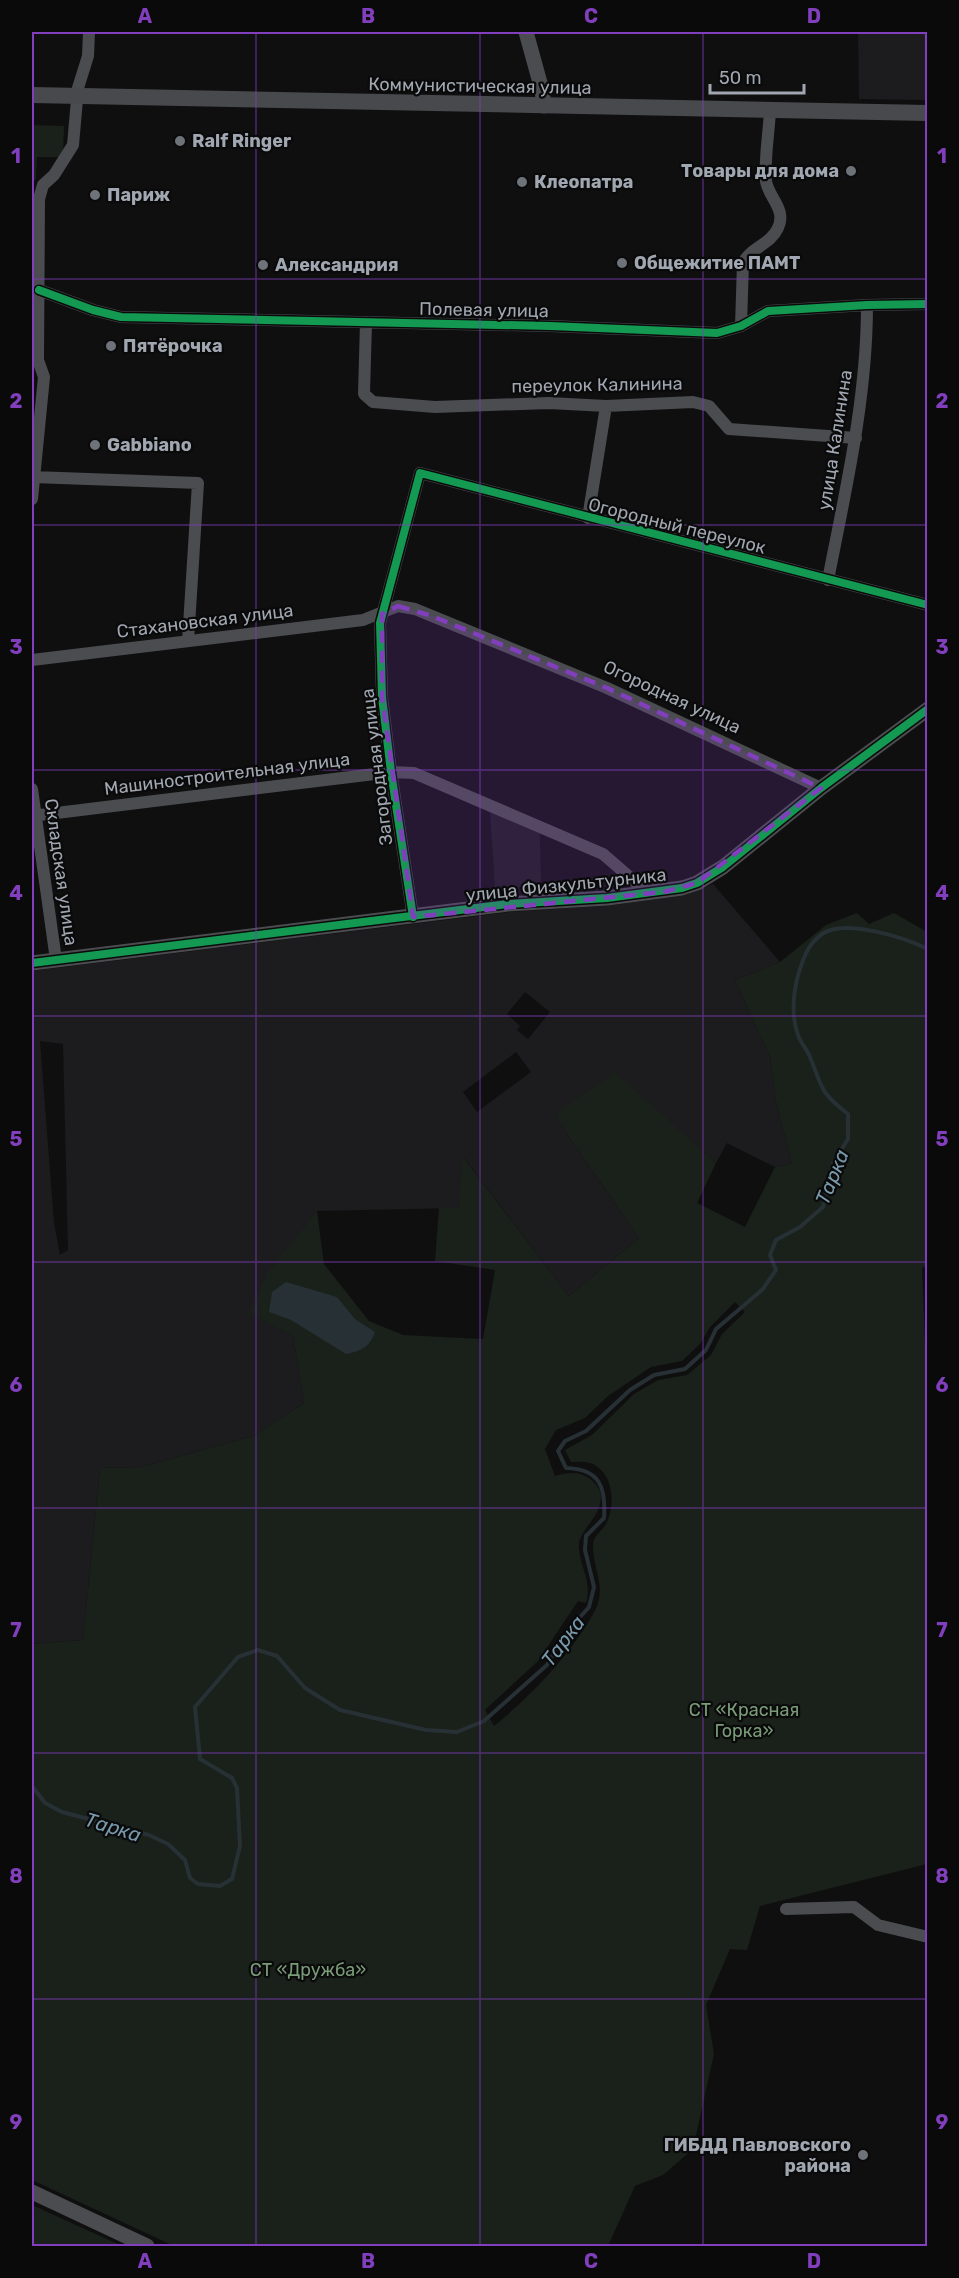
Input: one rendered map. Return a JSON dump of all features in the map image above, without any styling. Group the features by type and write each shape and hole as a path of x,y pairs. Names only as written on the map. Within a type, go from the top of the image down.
{"main road":[{"name":"Коммунистическая улица","path":"32,95 927,113"}],"street":[{"path":"32,499 44,377 38,360 39,200 42,185 54,175 73,145 78,96 88,56 89,32"},
{"path":"526,32 542,90 544,106"},
{"path":"741,326 742,262 748,254 772,237 779,225 779,209 766,182 770,111"},
{"name":"Полевая улица","path":"39,290 93,310 121,317 717,333 741,326 768,310 867,304 927,304"},
{"name":"улица Калинина","path":"828,580 856,438 867,351 867,304"},
{"name":"переулок Калинина","path":"366,322 364,394 373,402 435,407 549,403 606,406 693,402 709,406 729,429 856,438"},
{"path":"588,518 606,406"},
{"path":"33,471 198,483 188,641"},
{"name":"Огородный переулок","path":"420,473 927,605"},
{"name":"Загородная улица","path":"413,917 382,697 382,614 420,473"},
{"name":"Огородная улица","path":"382,614 398,606 432,616 607,688 821,788"},
{"name":"Стахановская улица","path":"32,660 363,620 382,614"},
{"path":"821,788 927,709"},
{"name":"Машиностроительная улица","path":"33,816 391,772 414,773 603,854 648,893"},
{"name":"улица Физкультурника","path":"32,963 508,904 648,893 682,888 698,883 723,867 821,788"},
{"name":"Складская улица","path":"32,789 33,816 56,960"},
{"path":"786,1909 854,1907 878,1925 927,1937"},
{"path":"32,2192 147,2247"}],"highlighted area":[{"path":"398,606 432,616 607,688 821,788 697,883 664,892 413,917 382,697 382,614"}],"shaded area":[{"path":"858,32 927,32 927,100 859,99"},
{"path":"490,811 540,833 541,885 495,890"},
{"path":"713,884 780,962 735,980 770,1057 776,1102 792,1164 775,1167 727,1143 716,1163 682,1134 557,1114 569,1137 639,1238 569,1296 464,1158 458,1208 317,1211 293,1335 304,1403 253,1436 141,1467 100,1468 83,1640 32,1644 32,971 510,912 613,905 686,895","holes":["525,992 550,1012 528,1039 517,1030 520,1026 507,1014","40,1041 63,1044 68,1250 60,1255 54,1223","516,1052 531,1072 477,1112 463,1092"]},
{"path":"286,1282 337,1297 355,1319 375,1332 368,1345 346,1354 291,1320 269,1312 272,1292"}],"green space":[{"path":"32,125 64,126 63,157 37,157 36,180 32,179"},
{"path":"857,913 869,924 894,913 927,932 928,1263 922,1269 928,1412 927,1864 760,1906 747,1950 730,1949 706,2005 714,2054 693,2149 663,2175 635,2186 608,2246 174,2246 32,2180 32,1644 83,1640 100,1468 141,1467 253,1436 304,1403 293,1335 248,1313 268,1272 317,1211 324,1264 369,1321 403,1335 483,1339 495,1270 435,1261 439,1207 458,1208 463,1157 569,1296 639,1238 569,1137 556,1114 615,1072 716,1163 697,1203 745,1227 775,1167 792,1164 776,1102 770,1057 735,980 780,962 826,925","holes":["735,1302 745,1312 722,1334 711,1355 687,1375 658,1380 634,1394 592,1435 565,1450 571,1462 588,1462 598,1467 608,1480 612,1497 610,1514 593,1545 600,1589 597,1606 560,1661 522,1702 494,1726 485,1710 538,1661 578,1601 586,1603 588,1594 579,1544 596,1514 601,1497 598,1488 590,1479 578,1473 555,1476 545,1449 556,1430 585,1418 608,1396 651,1367 682,1361 700,1344 710,1327"]},
{"path":"32,2205 120,2245 124,2246 32,2246"}],"waterway":[{"name":"Тарка","path":"32,1786 45,1803 62,1812 149,1835 168,1844 185,1860 190,1878 198,1884 220,1886 232,1879 240,1846 237,1788 232,1778 200,1759 195,1707 238,1657 258,1650 277,1656 305,1688 340,1710 426,1730 457,1732 484,1721 547,1665 566,1633 589,1607 594,1587 585,1550 586,1536 604,1518 604,1497 599,1482 587,1472 566,1468 558,1451 565,1441 586,1431 630,1390 654,1375 685,1369 706,1350 716,1329 762,1290 776,1270 770,1255 776,1240 800,1227 823,1207 833,1163 848,1139 848,1114 831,1100 822,1088 796,1028 795,988 807,951 822,934 845,928 875,931 928,949"}],"cycle path":[{"path":"39,290 93,310 121,317 550,326 717,333 741,326 768,311 928,304"},
{"path":"413,917 382,697 380,623 420,473 928,605"},
{"path":"32,963 508,904 607,898 682,888 697,883 723,867 821,788 928,709"}],"place":[{"name":"Ralf Ringer","path":"180,141"},
{"name":"Товары для дома","path":"851,171"},
{"name":"Клеопатра","path":"522,182"},
{"name":"Париж","path":"95,195"},
{"name":"Общежитие ПАМТ","path":"622,263"},
{"name":"Александрия","path":"263,265"},
{"name":"Пятёрочка","path":"111,346"},
{"name":"Gabbiano","path":"95,445"},
{"name":"ГИБДД Павловского района","path":"863,2155"}],"park label":[{"name":"СТ «Красная Горка»","path":"744,1720"},
{"name":"СТ «Дружба»","path":"308,1970"}]}
